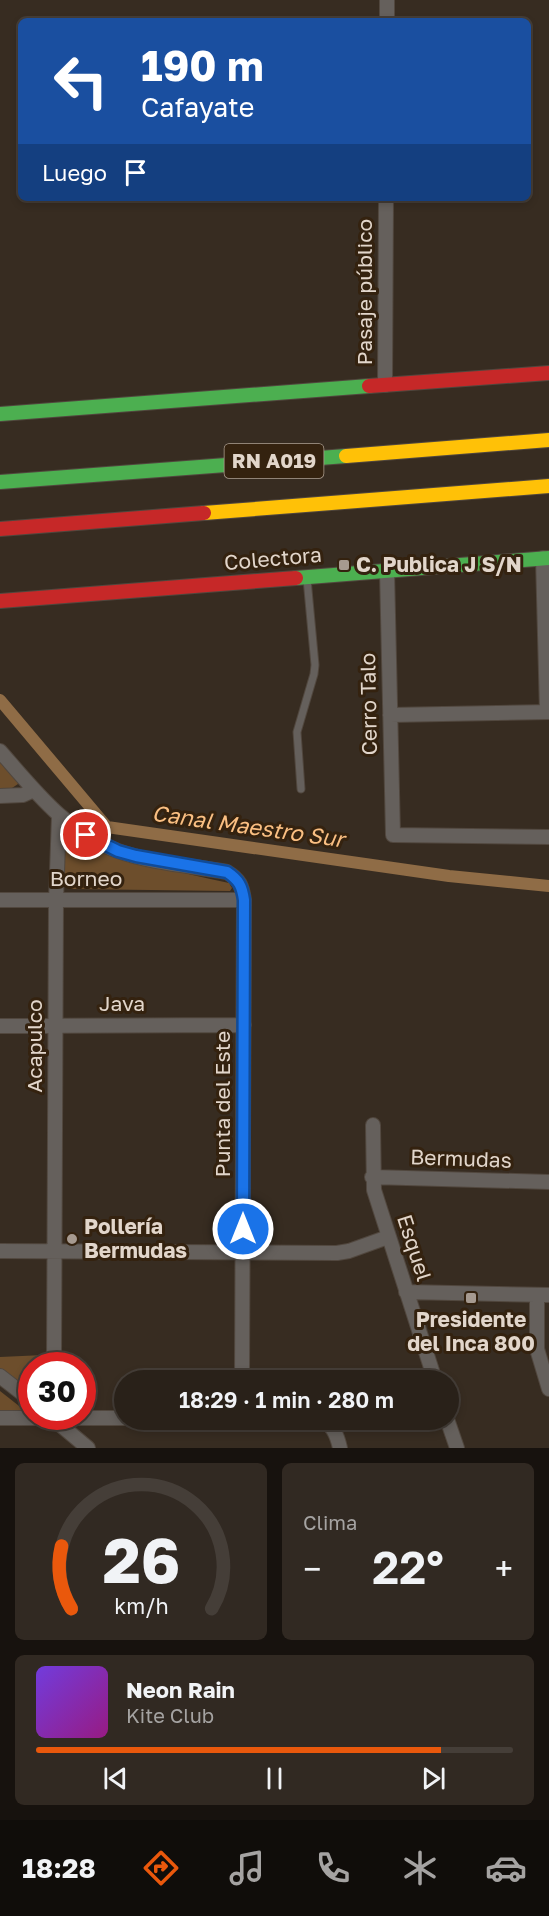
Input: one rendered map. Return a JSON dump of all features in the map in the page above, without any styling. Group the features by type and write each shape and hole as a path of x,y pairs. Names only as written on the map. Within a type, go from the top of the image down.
{"main road":[{"path":"0,414 549,373"},
{"name":"RN A019","path":"0,482 549,440"},
{"name":"RN A019","path":"0,529 549,486"},
{"name":"Colectora","path":"0,601 546,558"}],"street":[{"path":"387,0 387,18"},
{"name":"Pasaje público","path":"385,386 386,201"},
{"path":"390,715 548,712 546,558"},
{"name":"Cerro Talo","path":"387,571 393,835 549,837"},
{"path":"0,751 59,816 86,835 118,851 227,872 242,886 244,900"},
{"path":"0,796 23,795 34,790"},
{"name":"Acapulco","path":"54,1352 56,900 59,816"},
{"name":"Borneo","path":"0,900 244,900"},
{"name":"Punta del Este","path":"242,1370 244,900"},
{"name":"Java","path":"0,1026 244,1025"},
{"name":"Esquel","path":"373,1125 374,1190 432,1370"},
{"name":"Bermudas","path":"372,1177 549,1182"},
{"path":"0,1251 337,1253 388,1237"},
{"path":"406,1292 543,1295 537,1349 549,1389"},
{"path":"0,1376 18,1390"},
{"path":"0,1418 18,1418"},
{"path":"96,1418 114,1418"},
{"path":"67,1430 88,1448"},
{"path":"332,1430 340,1448"},
{"path":"451,1430 457,1448"}],"lane":[{"path":"301,789 297,732 315,665 307,577"}],"shaded area":[{"path":"0,758 17,776 18,784 12,788 0,788"},
{"path":"74,838 151,864 229,883 232,888 230,891 70,889 63,880 63,844 67,839"},
{"path":"18,1356 18,1386 0,1370 0,1357"},
{"path":"0,1391 18,1405 18,1413 0,1413"}],"waterway":[{"name":"Canal Maestro Sur","path":"0,700 107,827 449,876 549,886"}],"traffic: fast":[{"path":"0,414 369,386"},
{"path":"0,482 346,456"},
{"path":"296,578 549,558"}],"traffic: slow":[{"path":"346,456 549,440"},
{"path":"204,513 549,486"}],"traffic: jam":[{"path":"369,386 549,373"},
{"path":"0,529 204,513"},
{"path":"0,601 296,578"}],"place":[{"name":"C. Publica J S/N","path":"344,565"},
{"name":"Pollería Bermudas","path":"72,1239"},
{"name":"Presidente del Inca 800","path":"471,1298"}],"route":[{"path":"86,835 105,846 136,856 227,872 242,886 244,900 243,1229"}]}
